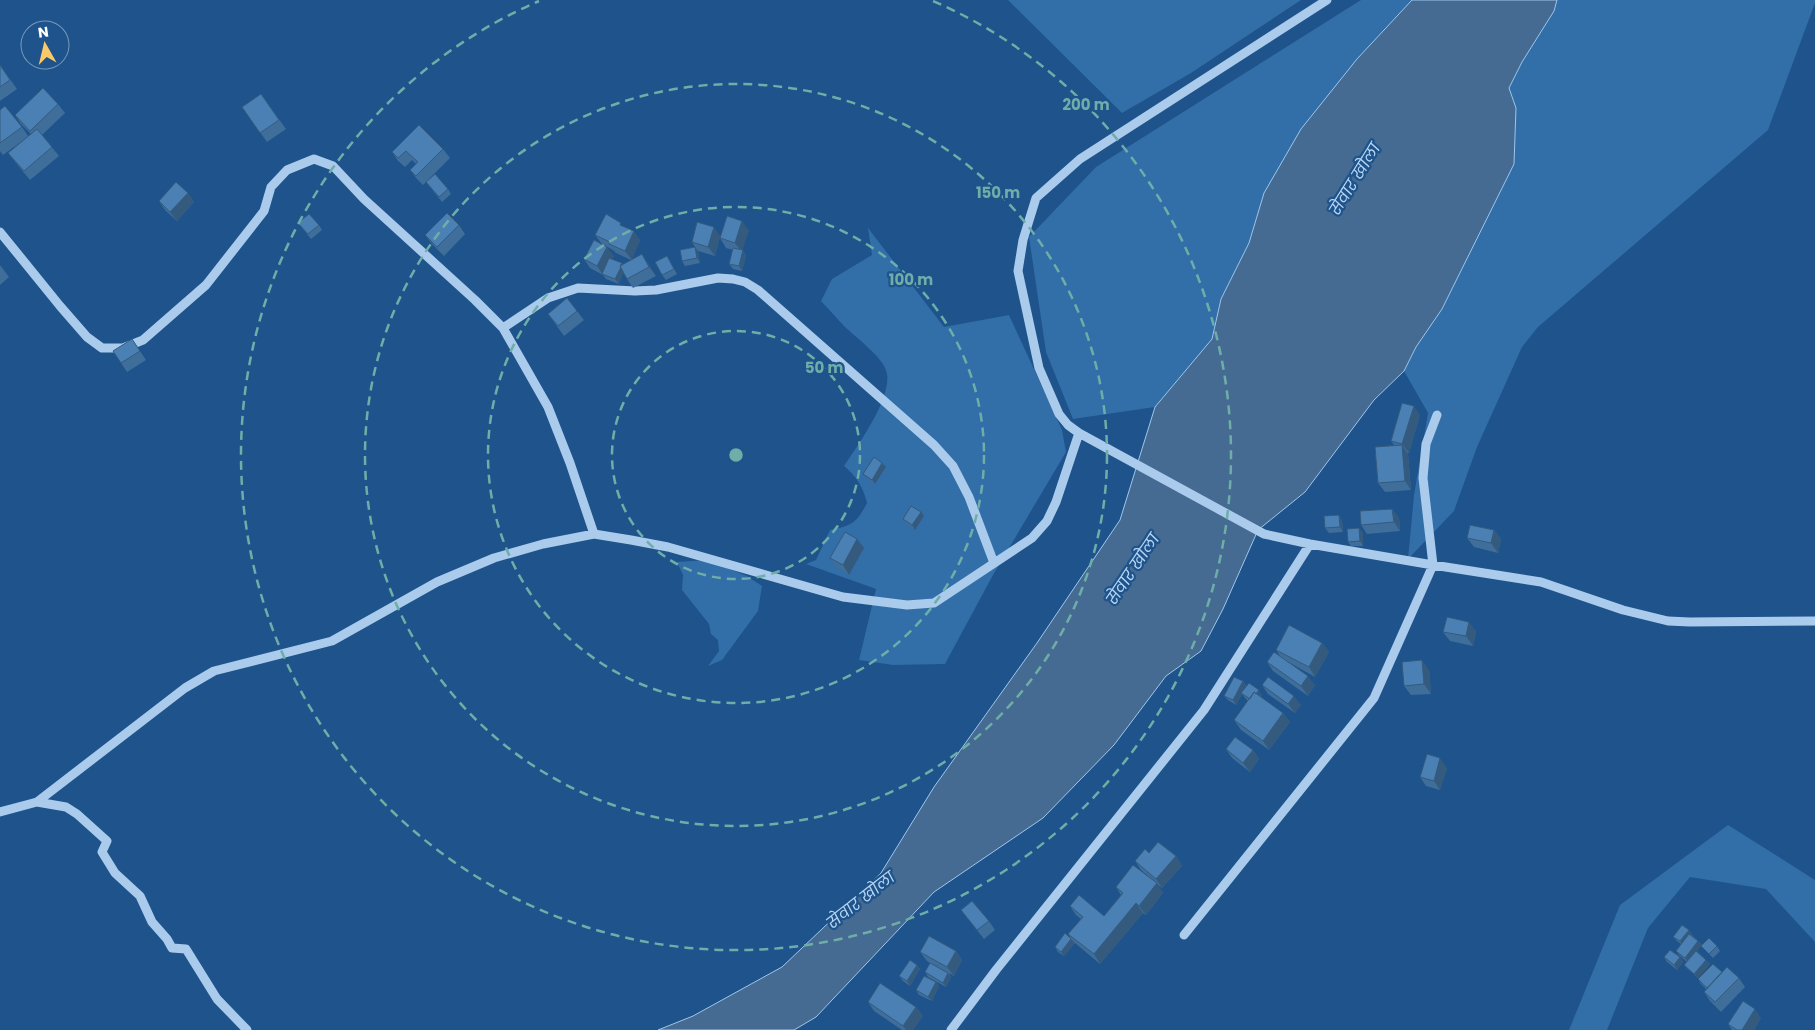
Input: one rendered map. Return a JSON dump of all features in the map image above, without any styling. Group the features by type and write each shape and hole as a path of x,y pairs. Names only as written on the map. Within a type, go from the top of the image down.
{"street":[{"path":"1327,0 1080,159 1036,198 1023,240 1018,271 1039,368 1060,414 1068,425 1104,447 1264,534 1310,544 1541,582 1623,610 1668,620 1690,622 1815,621"},
{"path":"0,232 87,338 102,348 123,348 143,340 206,285 264,211 271,187 288,170 314,159 333,166 364,199 503,328 548,407 570,462 594,534"},
{"path":"503,328 548,298 578,288 634,291 685,286 718,278 733,278 745,282 758,290 934,445 953,466 969,496 994,563"},
{"path":"1184,936 1374,698 1433,565 1423,478 1426,444 1437,415"},
{"path":"0,812 37,802 186,688 214,671 332,641 437,582 494,558 543,544 594,534 668,547 844,597 907,605 934,603 1032,538 1047,521 1056,502 1079,433"},
{"path":"951,1030 1002,962 1204,710 1310,544"},
{"path":"37,802 66,807 77,814 107,841 102,852 115,873 140,896 152,922 167,939 172,948 186,949 217,999 247,1030"}],"shaded area":[{"path":"1008,0 1301,0 1191,73 1122,113"},
{"path":"1361,0 1412,0 1357,59 1264,193 1249,243 1221,299 1212,339 1155,407 1073,419 1046,352 1029,237 1096,167"},
{"path":"1557,0 1815,0 1815,3 1768,130 1538,327 1522,347 1477,447 1454,511 1408,559 1414,495 1428,413 1404,371 1416,347 1442,309 1514,164 1516,108 1509,88 1522,62 1554,11"},
{"path":"868,228 944,327 1009,315 1062,430 1066,452 993,575 945,664 893,665 859,660 876,589 806,564 816,560 830,530 849,525 857,519 867,503 859,483 844,466 879,409 887,384 887,374 881,361 821,301 832,279 872,255"},
{"path":"707,560 747,576 762,586 758,611 722,660 708,666 719,651 718,640 711,634 709,624 682,590 683,575 677,562"},
{"path":"1728,825 1815,880 1815,942 1766,889 1690,877 1648,928 1607,1030 1569,1030 1620,905"}],"water":[{"name":"सेवार खोला","path":"1412,0 1557,0 1554,11 1522,62 1509,88 1516,108 1514,164 1442,309 1416,347 1404,371 1374,400 1305,492 1258,530 1223,609 1201,651 1166,676 1114,745 1043,818 934,892 816,1017 794,1030 658,1030 693,1016 782,967 881,873 934,787 1037,643 1120,520 1155,407 1212,339 1221,299 1249,243 1264,193 1301,129 1357,59"}],"building":[{"path":"0,65 10,80 0,87"},
{"path":"43,88 58,104 30,131 15,115"},
{"path":"261,94 279,120 260,133 242,107"},
{"path":"5,106 22,127 0,143 0,110"},
{"path":"419,125 443,149 416,176 410,170 418,162 406,151 398,158 392,152"},
{"path":"37,129 52,147 24,171 8,153"},
{"path":"435,174 448,189 439,197 426,182"},
{"path":"176,182 188,193 170,212 159,201"},
{"path":"447,213 459,225 437,247 425,235"},
{"path":"309,214 319,225 308,234 298,223"},
{"path":"606,214 621,223 620,225 634,231 625,251 595,235"},
{"path":"727,216 742,221 735,243 720,238"},
{"path":"697,222 714,227 708,247 692,242"},
{"path":"594,240 607,247 597,266 584,259"},
{"path":"695,247 697,258 682,261 680,250"},
{"path":"733,248 743,250 739,266 729,264"},
{"path":"642,254 649,267 627,279 620,266"},
{"path":"667,256 674,269 662,275 655,262"},
{"path":"609,258 622,263 615,279 602,274"},
{"path":"567,298 577,311 558,326 548,314"},
{"path":"132,339 140,351 121,363 113,351"},
{"path":"1402,403 1414,406 1402,444 1391,441"},
{"path":"1402,445 1405,481 1378,483 1375,447"},
{"path":"874,457 882,463 872,480 863,474"},
{"path":"911,506 921,512 912,525 903,519"},
{"path":"1392,509 1394,522 1361,525 1360,511"},
{"path":"1339,515 1340,527 1325,528 1324,516"},
{"path":"1470,525 1494,530 1491,543 1467,538"},
{"path":"1359,528 1360,541 1348,542 1347,529"},
{"path":"845,532 857,539 843,565 830,558"},
{"path":"1447,617 1469,622 1466,636 1443,632"},
{"path":"1289,625 1322,643 1309,667 1276,650"},
{"path":"1274,652 1308,676 1301,686 1267,662"},
{"path":"1422,660 1424,684 1404,686 1402,662"},
{"path":"1234,677 1243,681 1233,700 1224,696"},
{"path":"1268,677 1294,696 1288,704 1262,685"},
{"path":"1249,683 1259,690 1256,694 1254,692 1250,699 1241,693"},
{"path":"1254,692 1283,713 1263,741 1234,720"},
{"path":"1235,737 1253,750 1243,763 1226,749"},
{"path":"1427,754 1440,758 1434,781 1420,777"},
{"path":"1158,842 1176,856 1156,879 1135,861 1145,849 1149,853"},
{"path":"1133,865 1157,883 1139,906 1136,903 1094,954 1068,934 1083,917 1070,906 1079,895 1104,916 1123,893 1116,887"},
{"path":"972,901 989,921 977,930 961,910"},
{"path":"1682,925 1689,930 1680,941 1673,937"},
{"path":"1065,933 1071,939 1061,952 1055,947"},
{"path":"1689,934 1698,941 1685,958 1676,951"},
{"path":"929,936 956,951 947,967 920,952"},
{"path":"1709,938 1717,946 1709,954 1701,946"},
{"path":"1670,950 1680,957 1674,965 1664,957"},
{"path":"1696,951 1706,960 1694,974 1684,965"},
{"path":"910,960 917,965 907,981 899,976"},
{"path":"930,963 948,973 943,983 925,972"},
{"path":"1713,964 1722,972 1707,988 1698,979"},
{"path":"1727,967 1739,978 1715,1002 1704,992"},
{"path":"924,976 936,982 928,997 916,990"},
{"path":"880,983 916,1007 903,1026 868,1002"},
{"path":"1743,1001 1755,1009 1742,1030 1737,1030 1728,1024"}]}
